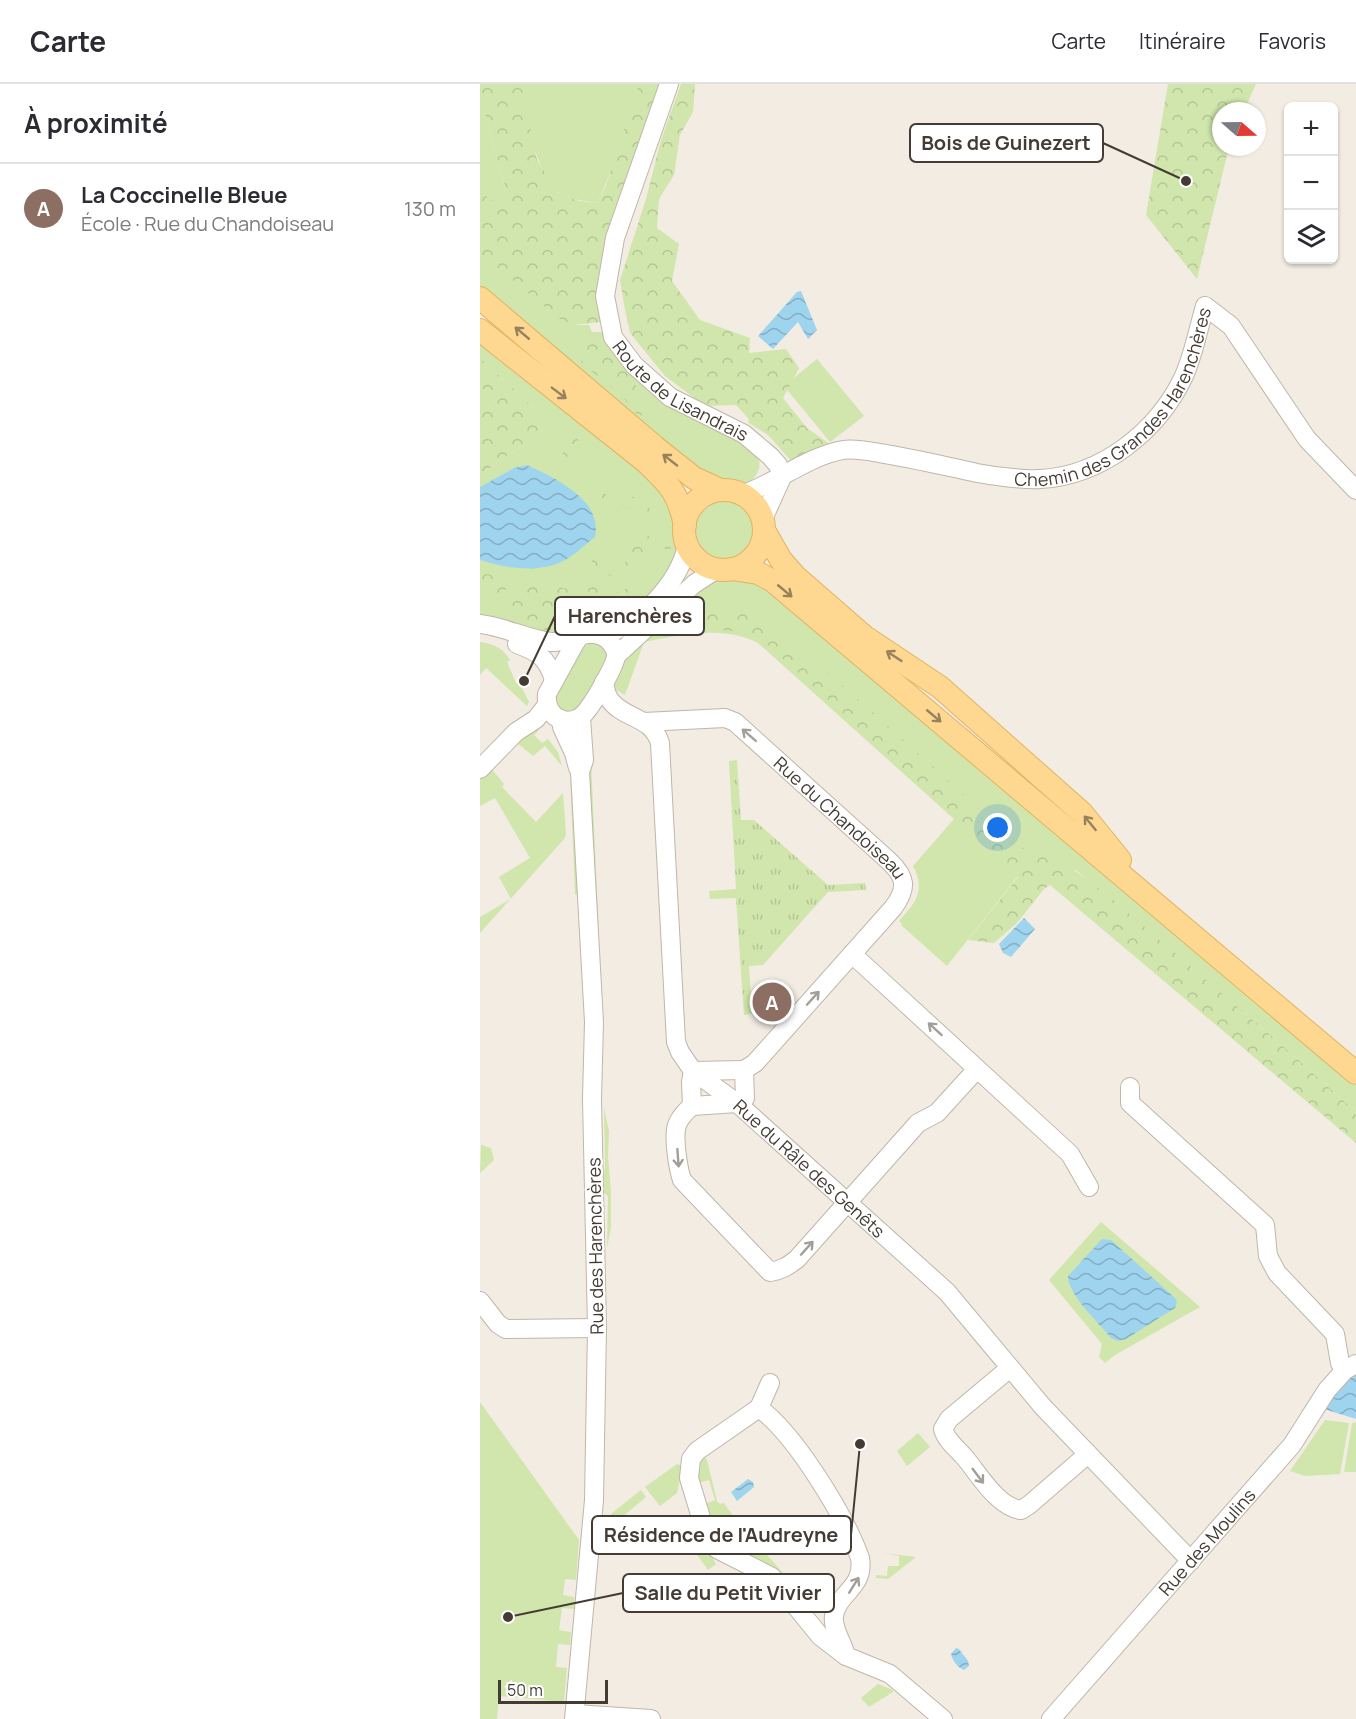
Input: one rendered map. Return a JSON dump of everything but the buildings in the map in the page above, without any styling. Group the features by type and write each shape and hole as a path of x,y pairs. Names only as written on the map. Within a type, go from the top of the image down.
{"main road":[{"path":"480,298 655,447 694,478 720,490"},
{"path":"480,330 646,462 671,486 681,505 686,535 700,562 725,569 758,573 773,581 1356,1073"},
{"path":"686,535 688,512 696,501 707,493 732,490 744,494 754,502 781,560 795,576 865,637 940,687 1082,813 1153,901"},
{"path":"725,569 745,565 755,556 762,545 764,525"}],"street":[{"name":"Route de Lisandrais","path":"669,84 615,238 605,296 613,337 634,365 670,397 744,434 778,465 782,477"},
{"name":"Chemin des Grandes Harenchères","path":"744,494 819,457 844,450 900,456 980,473 1040,479 1073,473 1098,465 1126,447 1150,426 1170,400 1192,357 1204,306 1231,326 1307,439 1356,490"},
{"path":"764,525 782,477"},
{"path":"480,625 495,626 558,642 587,634 603,636 615,632 645,612 676,576 684,560 686,535"},
{"path":"585,713 604,682 616,656 694,584 725,569"},
{"path":"480,625 493,635 537,652 551,671 554,680"},
{"path":"550,715 547,694 580,636"},
{"path":"603,636 615,650 616,656"},
{"path":"480,769 516,732 550,715 574,721 601,704 612,704 604,682"},
{"name":"Rue du Râle des Genêts","path":"612,704 644,722 658,735 676,1042 680,1052 693,1071 738,1103 947,1292 1042,1407 1191,1561"},
{"name":"Rue des Harenchères","path":"580,772 584,760 585,713"},
{"name":"Rue des Harenchères","path":"550,715 562,728 580,772 594,1022 592,1099 597,1329 594,1500 574,1716"},
{"name":"Rue du Chandoiseau","path":"644,722 725,718 735,722 898,870 903,884 901,898 755,1063 744,1070"},
{"path":"660,747 682,721"},
{"path":"852,954 1070,1154 1089,1187"},
{"path":"692,1106 693,1071 744,1070 745,1098 738,1103 692,1106 681,1117 676,1129 679,1171 682,1179 770,1272 785,1269 797,1259 918,1123 937,1113 977,1069"},
{"path":"1130,1087 1130,1102 1265,1224 1268,1256 1277,1273 1335,1334 1341,1363 1351,1367"},
{"path":"480,1301 498,1324 506,1329 597,1329"},
{"name":"Rue des Moulins","path":"1052,1719 1292,1445 1327,1390 1351,1367"},
{"path":"1010,1368 949,1419 944,1430 948,1439 985,1484 1006,1504 1018,1510 1029,1505 1088,1454"},
{"path":"770,1383 759,1408 697,1451 691,1459 689,1478 706,1534 717,1549 772,1577 820,1636 846,1656 890,1674 943,1719"},
{"path":"759,1408 774,1418 796,1448 837,1510 860,1558 858,1579 839,1604 834,1616 834,1627 841,1638 846,1656"},
{"path":"574,1716 651,1719"}],"green space":[{"path":"480,84 521,84 537,160 557,192 579,201 598,203 639,84 661,84 609,241 597,289 602,322 574,325 558,318 480,253 480,189 489,199 498,203 506,190 480,101"},
{"path":"521,84 639,84 618,152 598,203 567,197 551,184 532,142"},
{"path":"681,84 695,84 693,112 680,135 674,175 659,199 657,228 679,244 672,281 700,320 750,338 749,353 786,349 799,368 783,398 807,428 834,447 793,463 768,435 749,423 748,418 736,405 705,406 665,376 630,333 620,280 646,199 661,140"},
{"path":"1168,84 1256,84 1248,102 1212,102 1212,156 1227,156 1197,279 1146,215"},
{"path":"480,101 506,190 498,203 489,199 480,189"},
{"path":"480,253 574,325 589,325 592,332 605,332 625,367 747,444 759,462 755,477 750,482 723,481 705,477 480,292"},
{"path":"591,332 605,332 612,345 611,350 614,357 634,375 638,396 649,405 649,414 638,416 613,388 582,365 580,345"},
{"path":"480,337 668,490 675,528 677,558 653,598 607,626 595,625 559,638 480,615 480,475 548,425 531,405 480,358"},
{"path":"480,358 531,405 548,425 480,475 480,415 496,402 480,386"},
{"path":"817,359 864,416 830,442 784,386"},
{"path":"480,386 496,402 480,415"},
{"path":"574,435 584,447 580,456 570,459 563,454 562,449 567,436"},
{"path":"597,487 606,494 624,519 644,531 652,542 649,556 643,566 622,580 598,568 590,556 594,555 603,563 618,567 624,564 634,546 628,535 603,511 594,492"},
{"path":"625,495 632,496 647,505 664,528 670,543 670,558 667,567 661,565 665,554 664,544 653,531 624,506 620,499"},
{"path":"718,501 730,501 745,509 753,524 753,536 745,551 730,559 718,559 703,551 695,536 695,524 703,509"},
{"path":"480,573 504,577 507,585 503,598 480,601"},
{"path":"720,578 757,578 1356,1086 1356,1112 1275,1039 1076,870 1018,876 947,966 899,921 914,902 919,889 913,866 954,819 758,643 731,634 716,633 687,634 644,642 625,695 616,690 614,692 613,681 623,660 687,596"},
{"path":"591,581 599,581 604,586 618,592 635,585 646,585 637,601 626,612 617,607 612,609 595,605 587,589"},
{"path":"531,582 578,591 581,601 580,610 586,618 585,622 561,629 543,630 518,618 512,603 514,594 519,584"},
{"path":"684,602 692,611 717,607 731,608 752,613 764,619 862,703 1021,847 1060,862 1105,893 1356,1112 1356,1143 1050,885 1044,889 1017,923 994,943 968,940 1018,877 1017,872 769,646 741,633 727,631 656,631"},
{"path":"599,641 610,655 583,710 559,713 552,695 581,643"},
{"path":"480,642 498,647 510,660 507,662 516,683 519,682 529,702 527,706 486,668 480,675"},
{"path":"535,726 539,730 534,735 542,743 548,739 558,752 562,766 545,746 533,756 516,742"},
{"path":"590,739 599,937 595,937 586,740"},
{"path":"562,747 571,753 579,894 575,895 570,773"},
{"path":"737,760 741,820 754,820 828,885 865,883 866,890 828,892 763,965 749,966 752,1014 744,1015 736,898 710,899 709,891 736,889 729,761"},
{"path":"491,768 504,784 502,787 536,822 563,793 565,838 511,899 499,877 530,858 495,798 480,806 480,778"},
{"path":"510,900 480,933 480,917"},
{"path":"604,1108 609,1131 608,1156 611,1192 611,1227 607,1248 608,1196 602,1191 601,1172 605,1169"},
{"path":"481,1145 491,1148 494,1160 480,1173"},
{"path":"1101,1222 1200,1307 1115,1355 1105,1363 1099,1357 1102,1344 1049,1280"},
{"path":"480,1402 579,1540 576,1580 565,1579 563,1595 574,1597 574,1609 562,1608 559,1630 571,1632 570,1645 558,1644 556,1667 567,1668 564,1702 499,1696 497,1719 480,1719"},
{"path":"1325,1420 1349,1423 1340,1474 1305,1476 1290,1471"},
{"path":"1356,1422 1356,1472 1344,1472 1352,1423"},
{"path":"918,1433 930,1447 907,1466 897,1451"},
{"path":"703,1454 707,1460 717,1501 720,1504 724,1503 785,1576 717,1539 705,1504 715,1500 709,1480 698,1483 695,1464"},
{"path":"677,1464 683,1466 677,1493 660,1506 645,1487"},
{"path":"641,1490 646,1497 610,1527 611,1514"},
{"path":"702,1538 716,1564 708,1570 688,1542"},
{"path":"883,1553 916,1557 888,1579 876,1578 876,1575 887,1576 888,1566 899,1566 899,1556"},
{"path":"878,1684 893,1692 869,1707 861,1698"}],"water":[{"path":"801,291 817,330 808,339 798,322 773,349 758,336 797,292"},
{"path":"527,465 563,484 584,501 592,512 596,524 595,537 569,558 545,567 511,567 480,560 480,487 514,468"},
{"path":"1024,918 1035,929 1011,957 1003,953 999,944"},
{"path":"1102,1239 1111,1240 1177,1302 1175,1308 1126,1339 1118,1341 1111,1338 1078,1300 1069,1284 1068,1276"},
{"path":"1356,1372 1356,1419 1324,1409 1338,1386"},
{"path":"748,1479 753,1482 754,1487 737,1501 731,1492"},
{"path":"956,1648 968,1661 969,1666 964,1670 958,1666 951,1654"}],"place":[{"name":"Bois de Guinezert","path":"1186,181"},
{"name":"Harenchères","path":"524,681"},
{"name":"La Coccinelle Bleue","path":"772,1002"},
{"name":"Résidence de l'Audreyne","path":"860,1444"},
{"name":"Salle du Petit Vivier","path":"508,1617"}]}
